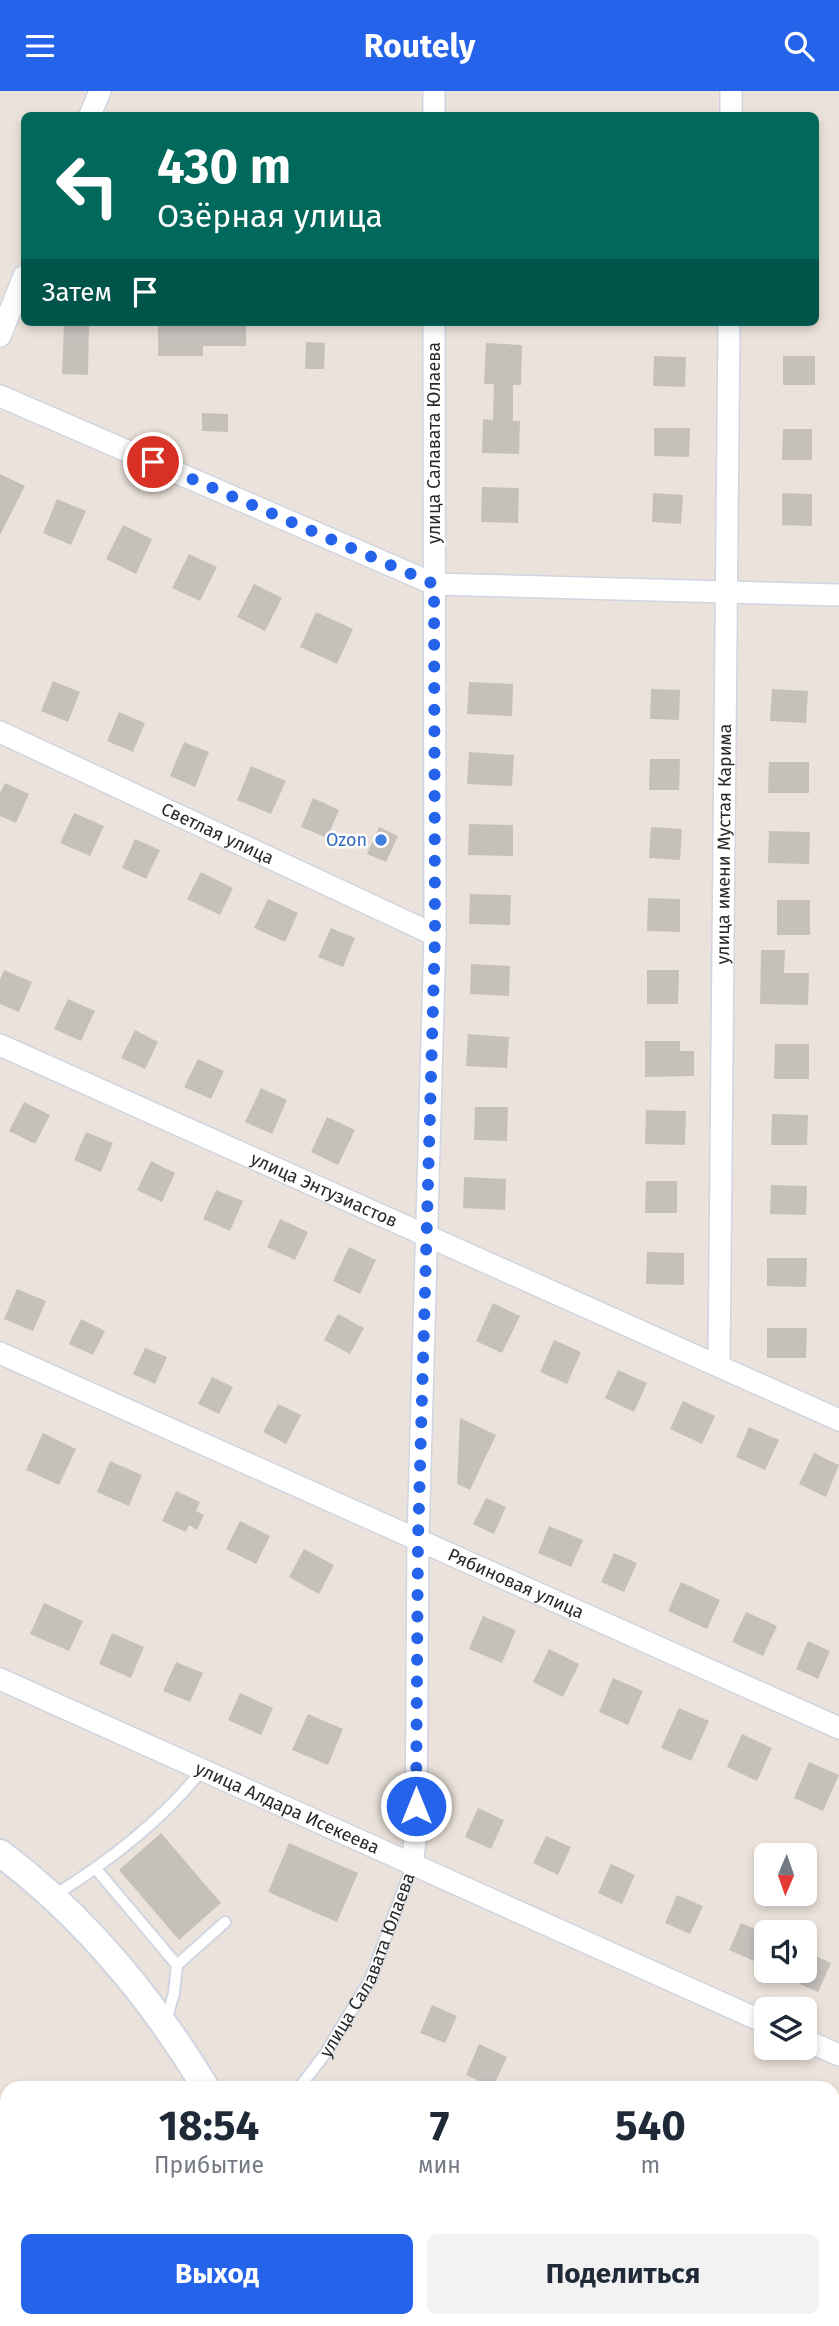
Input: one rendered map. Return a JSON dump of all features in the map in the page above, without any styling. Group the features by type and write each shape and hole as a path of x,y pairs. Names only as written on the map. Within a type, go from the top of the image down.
{"street":[{"path":"91,112 100,91"},
{"path":"434,91 434,112"},
{"path":"731,91 731,112"},
{"path":"0,336 21,284"},
{"name":"улица Салавата Юлаева","path":"412,1866 416,1832 418,1540 435,935 434,326"},
{"name":"улица имени Мустая Карима","path":"719,1366 729,326"},
{"path":"0,396 434,584 839,595"},
{"name":"Светлая улица","path":"0,732 435,935"},
{"name":"улица Энтузиастов","path":"0,1045 839,1420"},
{"name":"Рябиновая улица","path":"0,1353 839,1728"},
{"name":"улица Алдара Исекеева","path":"0,1679 754,2018"},
{"path":"0,1853 53,1896 110,1954 165,2023 202,2081"},
{"path":"817,2045 839,2055"}],"lane":[{"path":"53,1896 96,1869 180,1797 202,1770"},
{"name":"улица Салавата Юлаева","path":"305,2081 325,2055 370,1980 412,1866"},
{"path":"96,1869 177,1965"},
{"path":"165,2023 174,1993 177,1965 225,1922"}],"building":[{"path":"64,326 89,326 88,375 62,374"},
{"path":"158,326 246,326 246,346 203,346 203,356 158,356"},
{"path":"306,342 325,343 324,369 305,369"},
{"path":"486,343 522,345 521,385 513,385 513,421 520,421 519,454 482,453 483,419 493,420 494,384 484,384"},
{"path":"654,356 686,357 685,387 653,386"},
{"path":"783,356 815,356 815,385 783,385"},
{"path":"202,413 228,414 228,432 202,431"},
{"path":"654,428 690,428 689,457 654,456"},
{"path":"783,429 812,429 812,460 782,460"},
{"path":"0,474 25,486 0,535"},
{"path":"482,487 519,488 518,523 481,522"},
{"path":"653,493 683,495 681,524 652,522"},
{"path":"782,493 812,494 812,526 782,525"},
{"path":"57,499 86,511 71,545 43,533"},
{"path":"123,525 152,539 136,574 106,559"},
{"path":"189,554 217,567 200,601 172,588"},
{"path":"254,584 282,598 265,631 237,617"},
{"path":"316,612 353,629 337,664 300,647"},
{"path":"53,681 80,692 68,722 41,711"},
{"path":"469,682 513,684 512,716 467,714"},
{"path":"651,689 680,690 679,720 650,719"},
{"path":"772,689 808,691 806,723 770,721"},
{"path":"119,712 145,723 133,752 107,741"},
{"path":"184,742 209,752 195,787 170,776"},
{"path":"469,752 514,755 512,786 467,784"},
{"path":"650,759 680,759 679,790 649,790"},
{"path":"769,762 809,762 809,793 768,793"},
{"path":"251,766 286,781 271,814 237,800"},
{"path":"5,783 29,794 16,823 0,816 0,793"},
{"path":"313,798 339,810 327,838 301,827"},
{"path":"74,813 104,826 90,856 60,843"},
{"path":"469,824 513,825 513,856 468,855"},
{"path":"379,827 398,836 386,862 367,854"},
{"path":"651,827 682,829 680,860 649,858"},
{"path":"769,831 810,832 809,864 768,863"},
{"path":"135,839 160,850 146,879 122,868"},
{"path":"201,872 233,888 220,915 187,899"},
{"path":"470,894 511,895 510,925 469,924"},
{"path":"648,898 680,899 680,932 647,931"},
{"path":"268,899 298,913 285,942 254,928"},
{"path":"777,900 810,900 810,935 777,935"},
{"path":"331,928 355,938 343,967 318,957"},
{"path":"761,950 785,950 784,973 809,973 808,1005 760,1004"},
{"path":"471,964 510,966 509,996 470,994"},
{"path":"4,970 32,982 19,1012 0,1004 0,980"},
{"path":"647,970 679,970 678,1004 647,1004"},
{"path":"68,999 95,1011 81,1041 54,1029"},
{"path":"135,1030 158,1042 145,1069 121,1058"},
{"path":"468,1034 509,1037 507,1068 466,1066"},
{"path":"645,1041 680,1041 680,1051 694,1051 694,1076 645,1077"},
{"path":"775,1044 809,1044 809,1079 774,1079"},
{"path":"198,1059 224,1071 211,1099 184,1087"},
{"path":"261,1088 287,1100 272,1134 245,1122"},
{"path":"24,1102 50,1115 35,1144 9,1131"},
{"path":"475,1107 508,1107 507,1141 474,1140"},
{"path":"646,1110 686,1111 685,1145 645,1144"},
{"path":"772,1114 808,1115 807,1145 771,1145"},
{"path":"327,1117 355,1130 338,1165 311,1152"},
{"path":"86,1132 113,1143 101,1172 74,1160"},
{"path":"151,1161 175,1173 162,1202 137,1190"},
{"path":"464,1177 506,1179 505,1210 463,1208"},
{"path":"646,1181 677,1181 677,1213 645,1213"},
{"path":"771,1185 807,1186 806,1215 770,1214"},
{"path":"216,1190 243,1201 230,1231 203,1219"},
{"path":"280,1219 308,1232 295,1260 267,1247"},
{"path":"349,1247 376,1260 360,1294 333,1281"},
{"path":"647,1252 684,1253 684,1285 646,1284"},
{"path":"767,1258 807,1258 806,1287 767,1286"},
{"path":"17,1289 46,1301 33,1331 4,1319"},
{"path":"493,1303 520,1316 502,1353 476,1341"},
{"path":"338,1314 364,1328 350,1354 324,1340"},
{"path":"81,1319 105,1331 93,1355 69,1344"},
{"path":"767,1328 807,1328 806,1358 767,1358"},
{"path":"554,1340 581,1352 567,1384 540,1372"},
{"path":"145,1348 167,1357 155,1384 133,1374"},
{"path":"618,1370 647,1383 634,1412 605,1398"},
{"path":"212,1377 233,1387 219,1414 198,1404"},
{"path":"683,1401 715,1416 702,1444 670,1429"},
{"path":"278,1404 301,1415 286,1444 263,1432"},
{"path":"460,1418 496,1435 470,1490 457,1484"},
{"path":"749,1427 779,1440 765,1470 736,1457"},
{"path":"43,1433 76,1449 59,1485 26,1470"},
{"path":"814,1453 839,1465 826,1497 799,1484"},
{"path":"110,1461 142,1475 129,1506 97,1492"},
{"path":"176,1491 200,1502 196,1511 204,1515 197,1530 189,1525 186,1532 162,1521"},
{"path":"486,1498 506,1507 494,1534 473,1524"},
{"path":"240,1521 270,1536 256,1564 226,1549"},
{"path":"549,1526 583,1540 571,1567 538,1553"},
{"path":"304,1549 334,1565 319,1594 289,1577"},
{"path":"614,1553 637,1563 624,1592 601,1582"},
{"path":"681,1582 720,1600 707,1629 668,1611"},
{"path":"44,1603 83,1621 69,1651 30,1634"},
{"path":"746,1612 777,1626 763,1656 732,1642"},
{"path":"483,1616 516,1630 502,1663 469,1649"},
{"path":"112,1633 144,1647 131,1678 99,1664"},
{"path":"808,1641 830,1651 818,1679 796,1669"},
{"path":"549,1649 579,1664 563,1697 533,1682"},
{"path":"176,1662 203,1673 190,1702 163,1691"},
{"path":"613,1678 643,1691 628,1725 599,1712"},
{"path":"240,1693 273,1708 261,1735 228,1720"},
{"path":"679,1708 709,1721 691,1761 661,1748"},
{"path":"308,1714 343,1729 328,1765 292,1750"},
{"path":"742,1734 772,1748 757,1781 727,1767"},
{"path":"809,1762 839,1775 823,1811 794,1798"},
{"path":"478,1808 504,1820 491,1849 465,1837"},
{"path":"161,1833 221,1903 179,1940 119,1870"},
{"path":"546,1836 571,1847 558,1875 533,1863"},
{"path":"289,1843 358,1873 337,1922 268,1892"},
{"path":"611,1864 635,1875 622,1904 598,1893"},
{"path":"677,1895 703,1906 690,1934 665,1923"},
{"path":"741,1923 754,1929 754,1961 729,1950"},
{"path":"817,1957 831,1963 818,1992 798,1983 817,1983"},
{"path":"432,2005 457,2016 445,2043 420,2033"},
{"path":"479,2044 507,2057 496,2081 480,2081 466,2075"}],"place":[{"name":"Ozon","path":"381,840"}],"route":[{"path":"153,462 434,584 435,935 418,1540 416,1806"}]}
